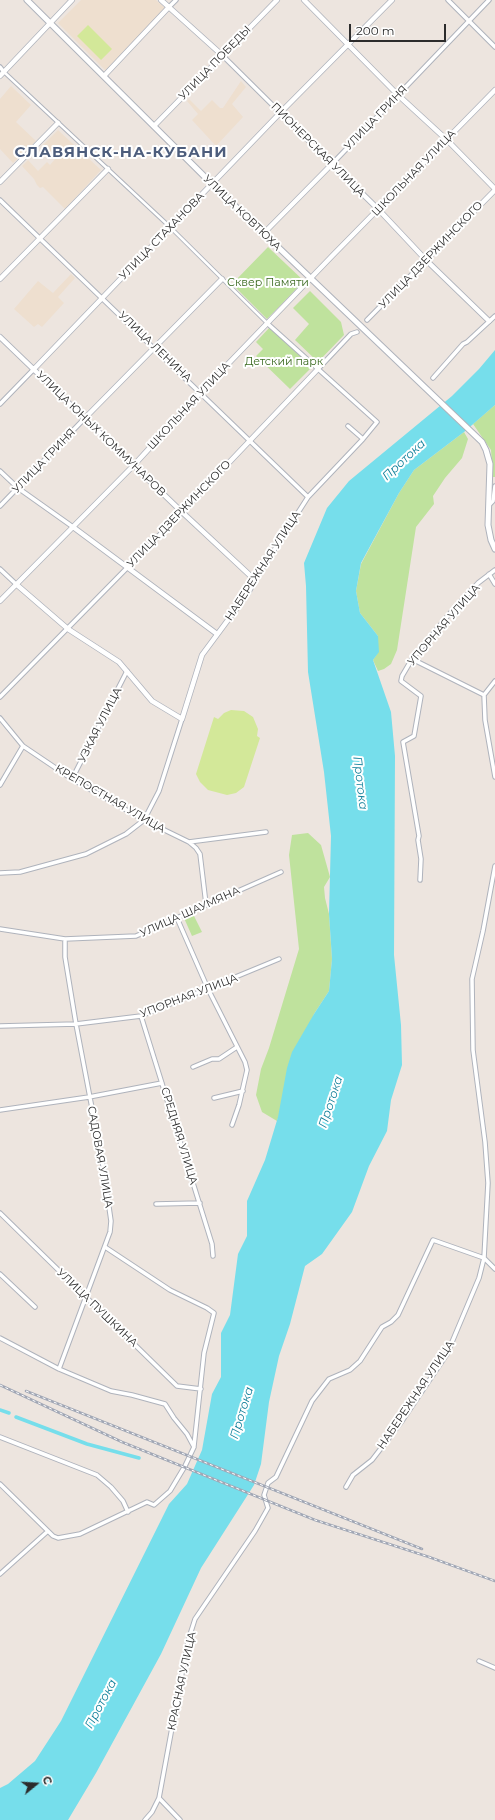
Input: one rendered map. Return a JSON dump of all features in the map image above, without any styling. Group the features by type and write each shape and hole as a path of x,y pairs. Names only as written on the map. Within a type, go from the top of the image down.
{"main road":[{"name":"УЛИЦА КОВТЮХА","path":"27,0 263,234 474,433 482,442 488,457 490,470 488,506"},
{"path":"488,506 489,534 495,548"}],"street":[{"path":"0,76 72,0"},
{"name":"ПИОНЕРСКАЯ УЛИЦА","path":"161,0 222,55 379,210 426,260 490,321"},
{"path":"104,76 176,0"},
{"name":"УЛИЦА ПОБЕДЫ","path":"154,126 277,0"},
{"path":"304,0 398,95 447,140 495,189"},
{"name":"УЛИЦА СТАХАНОВА","path":"0,404 280,113 392,0"},
{"path":"448,0 495,47"},
{"name":"УЛИЦА ГРИНЯ","path":"263,234 489,0"},
{"path":"0,67 170,227 268,324 318,369"},
{"name":"ШКОЛЬНАЯ УЛИЦА","path":"0,601 134,465 201,392 495,90"},
{"path":"0,182 58,123"},
{"path":"0,279 108,169"},
{"name":"УЛИЦА ДЗЕРЖИНСКОГО","path":"367,320 495,189"},
{"name":"УЛИЦА ЛЕНИНА","path":"0,200 201,392 249,441 308,497"},
{"name":"УЛИЦА ГРИНЯ","path":"0,506 222,279"},
{"path":"433,378 463,344 495,316"},
{"name":"УЛИЦА ДЗЕРЖИНСКОГО","path":"0,697 68,629 126,567 182,512 352,334 357,332"},
{"name":"УЛИЦА ЮНЫХ КОММУНАРОВ","path":"0,337 84,419 256,580"},
{"name":"НАБЕРЕЖНАЯ УЛИЦА","path":"144,820 159,791 202,656 248,593 308,497 363,439 377,422 318,369"},
{"path":"348,426 363,439"},
{"path":"0,471 18,488 217,634"},
{"path":"488,506 493,501 495,486"},
{"path":"0,569 68,629 119,662 152,701 182,720"},
{"name":"УПОРНАЯ УЛИЦА","path":"420,880 421,859 418,840 419,836 404,742 414,736 421,696 401,681 402,676 412,659 451,612 478,583 495,570"},
{"path":"489,574 495,584"},
{"path":"412,659 484,695"},
{"name":"УЗКАЯ УЛИЦА","path":"72,779 127,671"},
{"path":"495,681 484,695 485,720 495,777"},
{"name":"КРЕПОСТНАЯ УЛИЦА","path":"0,718 23,746 72,779 144,820 189,842 196,848 200,854 206,904"},
{"path":"0,785 23,746"},
{"path":"0,873 20,872 86,854 126,834 144,820"},
{"path":"189,842 266,832"},
{"name":"НАБЕРЕЖНАЯ УЛИЦА","path":"346,1487 353,1475 372,1460 447,1354 479,1278 484,1258 488,1183 485,1142 473,1050 472,979 483,931 495,866"},
{"name":"УЛИЦА ШАУМЯНА","path":"0,929 66,939 136,936 281,872"},
{"path":"177,918 208,989 247,1070 240,1105 232,1125"},
{"name":"САДОВАЯ УЛИЦА","path":"59,1369 105,1247 110,1232 111,1221 103,1166 89,1097 65,957 66,939"},
{"name":"УПОРНАЯ УЛИЦА","path":"0,1026 76,1024 141,1016 279,959"},
{"name":"СРЕДНЯЯ УЛИЦА","path":"141,1016 200,1203 212,1244 213,1256"},
{"path":"194,1067 212,1059 218,1059 237,1047"},
{"path":"0,1110 89,1097 162,1083"},
{"path":"214,1098 242,1091"},
{"path":"156,1204 200,1203"},
{"name":"УЛИЦА ПУШКИНА","path":"0,1213 177,1386 201,1389"},
{"name":"КРАСНАЯ УЛИЦА","path":"144,1820 152,1812 159,1798 188,1641 195,1619 255,1530 268,1508 264,1495 268,1483 276,1477 312,1401 329,1379 350,1370 360,1361 382,1327 391,1322 398,1315 433,1240 484,1258"},
{"path":"0,1484 48,1531 58,1538 85,1532 147,1502 154,1505 170,1490 185,1466 194,1447 204,1353 214,1313 170,1290 105,1247"},
{"path":"484,1258 495,1269"},
{"path":"0,1274 35,1306"},
{"path":"0,1339 59,1369 111,1391 165,1404 187,1434 194,1447"},
{"path":"0,1437 97,1475 111,1487 123,1501 128,1512"},
{"path":"0,1574 48,1531"},
{"path":"479,1662 495,1668"},
{"path":"159,1798 180,1820"}],"shaded area":[{"path":"81,0 156,0 165,8 106,71 58,23"},
{"path":"241,81 246,87 232,104 243,117 216,146 192,120 198,114 187,101 189,99 201,111 212,100 220,108 223,108"},
{"path":"11,86 31,105 16,122 36,141 13,163 0,149 0,99"},
{"path":"58,130 101,170 65,209 43,187 40,188 37,185 34,179 22,166 28,160 38,171 47,162 50,165 56,158 43,145"},
{"path":"71,274 75,278 58,297 64,303 42,327 38,324 34,327 14,309 38,281 53,293"}],"green space":[{"path":"88,25 112,49 101,60 77,36"},
{"name":"Сквер Памяти","path":"268,247 304,281 267,319 232,284"},
{"path":"310,291 341,322 344,335 318,362 295,340 309,324 293,308"},
{"name":"Детский парк","path":"270,327 312,367 290,389 256,356 263,349 256,342"},
{"path":"495,405 495,477 493,477 491,450 473,424"},
{"path":"464,432 468,439 462,458 445,478 433,496 434,504 416,527 397,650 391,664 378,671 373,660 377,654 378,636 360,613 356,591 361,564 399,493 414,470"},
{"path":"231,710 244,711 253,717 258,729 257,736 260,738 244,787 236,793 227,795 208,790 200,782 196,774 214,717 218,719 224,713"},
{"path":"308,833 321,845 330,877 324,887 329,914 332,959 329,991 314,1014 277,1121 262,1112 256,1095 261,1069 269,1048 299,949 289,855 292,835"},
{"path":"193,914 202,932 192,936 184,918"}],"water":[{"name":"Протока","path":"495,350 495,405 464,432 414,470 399,493 361,563 356,591 360,613 378,636 379,652 373,660 391,712 395,756 394,955 401,1025 402,1065 391,1100 387,1131 369,1166 352,1212 322,1254 305,1266 290,1324 279,1356 269,1402 261,1464 254,1485 201,1568 161,1654 96,1773 68,1820 0,1820 0,1788 8,1784 35,1761 61,1721 169,1504 187,1484 202,1450 212,1394 221,1377 221,1333 230,1315 238,1254 247,1236 247,1201 265,1160 278,1117 287,1068 292,1052 329,991 332,959 329,914 331,836 324,772 308,672 304,563 327,508 349,481 452,396 479,369"}],"waterway":[{"path":"0,1410 9,1413"},
{"path":"16,1417 87,1444 139,1458"}],"railway":[{"path":"0,1385 122,1442 315,1520 429,1557 495,1581"},
{"path":"26,1391 422,1549"}],"district":[{"name":"СЛАВЯНСК-НА-КУБАНИ","path":"121,153"}]}
